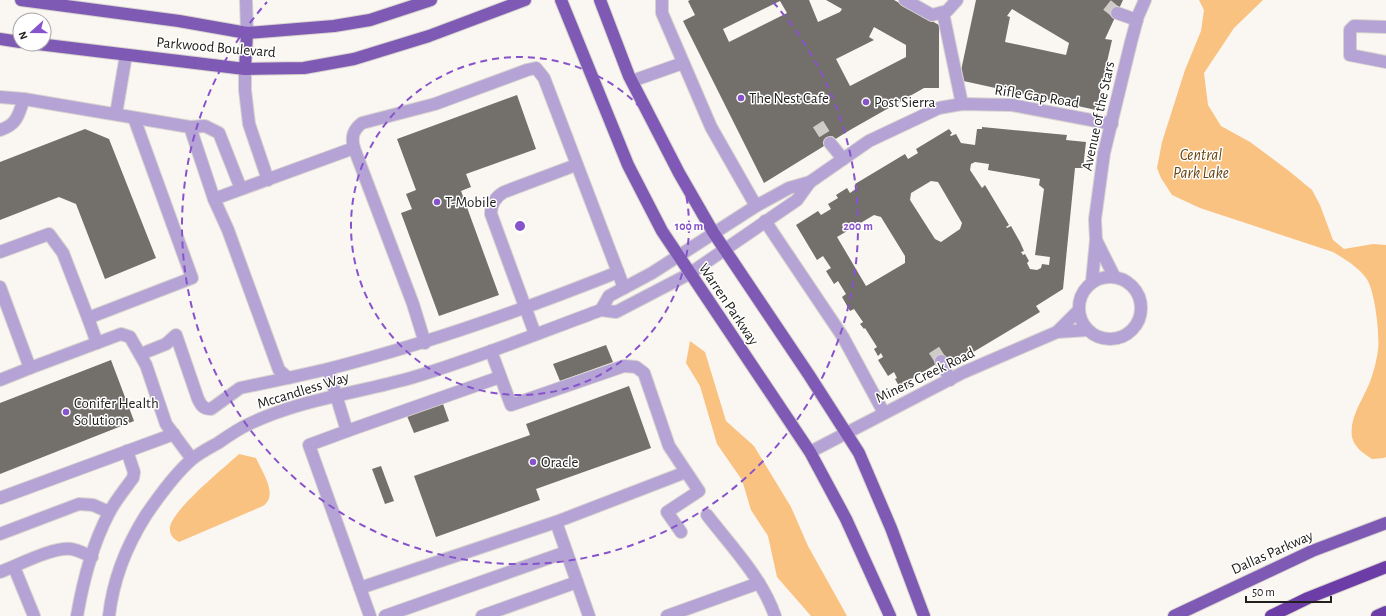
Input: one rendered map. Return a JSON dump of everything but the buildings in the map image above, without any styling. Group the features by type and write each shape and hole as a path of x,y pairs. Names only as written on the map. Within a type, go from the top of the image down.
{"highway":[{"path":"1271,616 1308,598 1386,567"},
{"path":"1377,616 1386,612"}],"main road":[{"name":"Parkwood Boulevard","path":"21,0 179,21 247,33 334,26 370,20 431,0"},
{"name":"Parkwood Boulevard","path":"52,46 244,69 304,68 354,59 429,36 525,0"},
{"name":"Warren Parkway","path":"561,0 628,165 659,224 677,256 810,452 846,520 890,616"},
{"name":"Warren Parkway","path":"600,0 632,81 679,173 724,249 847,432 874,486 924,616"},
{"path":"244,69 247,33"},
{"path":"0,39 12,41"},
{"name":"Dallas Parkway","path":"1174,616 1312,551 1386,523"}],"street":[{"path":"246,0 247,33"},
{"path":"662,0 662,13 711,127 756,206"},
{"path":"905,0 932,15 943,13 950,9 957,0"},
{"name":"Avenue of the Stars","path":"1092,282 1096,240 1095,219 1104,153 1137,20 1145,0"},
{"path":"1116,12 1137,20"},
{"path":"943,13 962,104"},
{"path":"1386,27 1354,26 1350,30 1350,55 1366,60 1386,62"},
{"path":"116,114 126,55"},
{"path":"632,81 683,63"},
{"path":"425,343 413,304 354,148 352,140 353,132 362,123 435,104 527,70 536,68 544,78 624,288"},
{"path":"244,69 244,90 249,124 268,180"},
{"path":"0,97 24,98 190,127 205,126 219,133 241,190"},
{"path":"0,130 10,126 16,120 24,98"},
{"name":"Rifle Gap Road","path":"677,256 756,206 789,188 810,182 869,141 939,108 962,104 1012,105 1112,124"},
{"path":"88,318 192,278 134,118"},
{"path":"190,127 214,199 228,230 278,370 288,378"},
{"path":"830,143 844,159"},
{"path":"214,199 354,148"},
{"path":"535,334 491,214 491,207 498,196 504,192 576,165"},
{"name":"Rifle Gap Road","path":"689,274 797,200 810,182"},
{"path":"765,221 843,337 884,413"},
{"path":"0,252 49,234 63,253 97,343"},
{"name":"Avenue of the Stars","path":"1096,240 1114,276"},
{"path":"601,310 609,296 677,256"},
{"path":"141,354 166,344 176,335 198,399 202,407 211,409 240,388 328,369 425,343 525,308 618,272"},
{"name":"Mccandless Way","path":"109,616 119,569 134,534 155,502 177,474 192,459 249,424 274,414 337,396 413,378 492,352 535,334 601,310 616,312 689,274"},
{"path":"1106,276 1114,276 1122,279 1136,290 1142,308 1140,317 1130,332 1122,337 1104,339 1088,330 1082,321 1079,310 1080,299 1084,289 1092,282 1106,276"},
{"path":"0,287 30,368"},
{"name":"Miners Creek Road","path":"1057,332 1079,310"},
{"name":"Miners Creek Road","path":"810,452 950,380 1057,332 1088,330"},
{"path":"0,380 121,334 130,336 141,354 166,424 192,459"},
{"path":"492,352 511,405 624,366 636,367 644,373 669,446 699,490 668,512 681,532"},
{"path":"941,361 950,380"},
{"path":"328,369 347,431"},
{"path":"370,616 308,445 500,377"},
{"path":"0,498 174,434"},
{"path":"77,616 82,586 99,534 109,512 133,478 134,472 127,452"},
{"path":"360,588 556,522 686,472"},
{"path":"0,534 79,504 93,505 109,512"},
{"path":"707,515 759,583 771,604 775,616"},
{"path":"556,522 577,582 586,615"},
{"path":"0,572 56,551 70,549 77,550 92,557"},
{"path":"385,616 566,552"},
{"path":"14,567 34,616"},
{"path":"482,616 577,582"},
{"path":"667,616 759,583"}],"water":[{"name":"Central Park Lake","path":"1199,0 1263,0 1234,28 1204,73 1208,105 1221,126 1250,142 1312,190 1320,205 1333,240 1344,249 1373,244 1386,245 1386,457 1384,458 1372,459 1357,447 1352,437 1355,414 1371,379 1378,350 1378,334 1374,302 1369,284 1363,274 1333,252 1200,208 1172,195 1161,178 1157,168 1162,142 1185,70 1201,31 1204,10"},
{"path":"690,341 705,352 726,421 754,446 791,507 808,546 847,616 811,616 777,577 768,536 751,510 742,480 717,444 700,386 686,363"},
{"path":"239,454 256,458 268,483 270,496 268,501 263,506 179,542 171,534 170,527 173,519 200,489"}],"tunnel":[{"path":"1107,5 1117,13"},
{"path":"818,124 830,143"},
{"path":"934,350 941,361"}],"place":[{"name":"The Nest Cafe","path":"741,98"},
{"name":"Post Sierra","path":"866,102"},
{"name":"T-Mobile","path":"437,202"},
{"name":"Conifer Health Solutions","path":"66,412"},
{"name":"Oracle","path":"533,462"}]}
